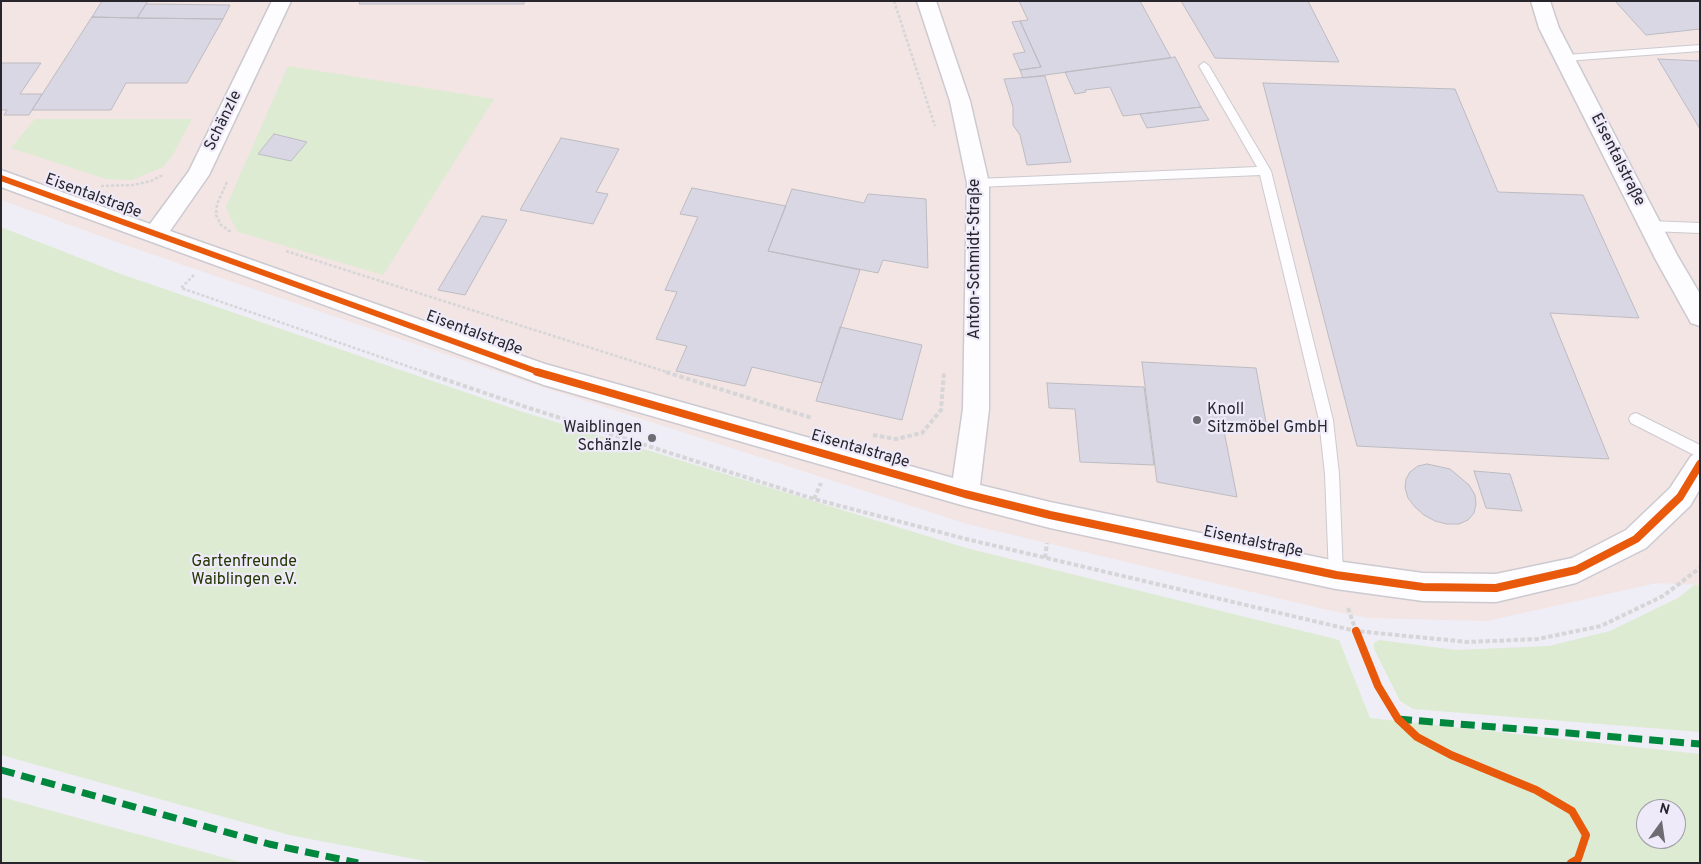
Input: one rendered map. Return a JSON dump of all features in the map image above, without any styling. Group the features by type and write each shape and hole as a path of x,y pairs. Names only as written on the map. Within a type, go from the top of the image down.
{"street":[{"name":"Schänzle","path":"155,235 198,175 282,1"},
{"name":"Anton-Schmidt-Straße","path":"926,1 960,101 978,183 976,409 965,494"},
{"name":"Eisentalstraße","path":"1540,1 1549,28 1566,58 1650,226 1700,316"},
{"name":"Eisentalstraße","path":"1,178 212,256 544,374 965,494 1050,515 1336,575 1423,587 1496,588 1576,570 1636,540 1680,497 1700,464"}],"lane":[{"path":"1566,58 1700,48"},
{"path":"1204,66 1265,171 1326,420 1332,474 1336,575"},
{"path":"978,183 1265,171"},
{"path":"1650,226 1700,228"},
{"path":"1636,419 1700,452"}],"path":[{"path":"894,1 937,131"},
{"path":"94,185 113,187 133,186 150,181 170,170"},
{"path":"230,177 217,204 216,214 221,225 234,234"},
{"path":"281,250 816,420"},
{"path":"212,256 181,288 526,407 814,499 966,539 1356,631 1468,642 1538,639 1601,626 1664,596 1700,568"},
{"path":"869,435 896,440 922,433 942,410 944,366"}],"shaded area":[{"path":"1,1 1700,1 1700,585 1657,583 1487,621 1367,618 1319,608 967,524 536,385 139,250 1,200"}],"green space":[{"path":"288,66 494,99 383,275 238,232 231,219 226,207"},
{"path":"35,119 192,119 172,156 163,167 132,180 106,179 11,148"},
{"name":"Gartenfreunde Waiblingen e.V.","path":"1,227 118,273 520,411 966,548 1339,640 1370,718 1700,754 1700,863 435,863 289,835 1,755"},
{"path":"1694,585 1700,585 1700,732 1413,709 1400,701 1374,649 1374,643 1379,640 1456,650 1549,646 1610,631 1678,598"},
{"path":"1,797 244,863 1,863"}],"building":[{"path":"102,1 148,1 137,18 92,17"},
{"path":"360,1 524,1 524,4 359,4"},
{"path":"1019,1 1140,1 1171,58 1023,78 1020,70 1041,67 1020,21 1028,20"},
{"path":"1181,1 1308,1 1339,62 1215,58"},
{"path":"1615,1 1700,1 1700,29 1646,35"},
{"path":"146,4 230,5 223,19 137,18"},
{"path":"92,17 223,19 187,83 126,83 111,110 32,110"},
{"path":"1020,21 1041,67 1020,70 1013,54 1025,52 1012,22"},
{"path":"1175,57 1201,107 1123,116 1110,87 1085,90 1086,92 1075,94 1065,72"},
{"path":"1658,59 1700,61 1700,129"},
{"path":"1,63 41,63 20,94 42,94 29,115 4,115 7,110 1,110"},
{"path":"1045,76 1071,162 1027,165 1020,135 1013,125 1013,107 1004,79"},
{"path":"1263,83 1455,89 1498,192 1583,195 1639,318 1550,313 1609,459 1357,446"},
{"path":"1201,107 1209,120 1147,128 1140,114"},
{"path":"274,134 307,142 291,161 258,154"},
{"path":"561,138 619,149 596,192 608,194 593,224 520,210"},
{"path":"692,188 786,206 768,251 860,270 822,383 752,367 745,386 676,371 687,346 656,339 677,292 665,290 698,217 680,214"},
{"path":"792,189 864,203 868,194 926,199 928,268 883,260 878,273 768,251"},
{"path":"482,216 507,220 465,295 438,290"},
{"path":"840,327 922,345 902,420 816,401"},
{"path":"1142,362 1256,368 1267,428 1223,426 1237,497 1157,482"},
{"path":"1047,383 1144,387 1154,465 1080,462 1075,409 1049,408"},
{"path":"1427,464 1450,469 1469,485 1475,495 1476,504 1474,513 1468,520 1459,524 1435,521 1424,515 1408,498 1405,488 1406,479 1410,472 1418,466"},
{"path":"1474,471 1510,474 1522,511 1486,508"}],"marked path":[{"path":"1398,719 1700,744"},
{"path":"1,770 269,844 358,863"}],"cycle path":[{"path":"1,178 544,374 965,494 1050,515 1336,575 1423,587 1496,588 1576,570 1636,539 1680,497 1700,464"},
{"path":"1356,631 1378,686 1398,719 1417,737 1451,755 1536,790 1572,811 1586,835 1578,859 1571,863"}],"place":[{"name":"Knoll Sitzmöbel GmbH","path":"1197,420"},
{"name":"Waiblingen Schänzle","path":"652,438"}]}
